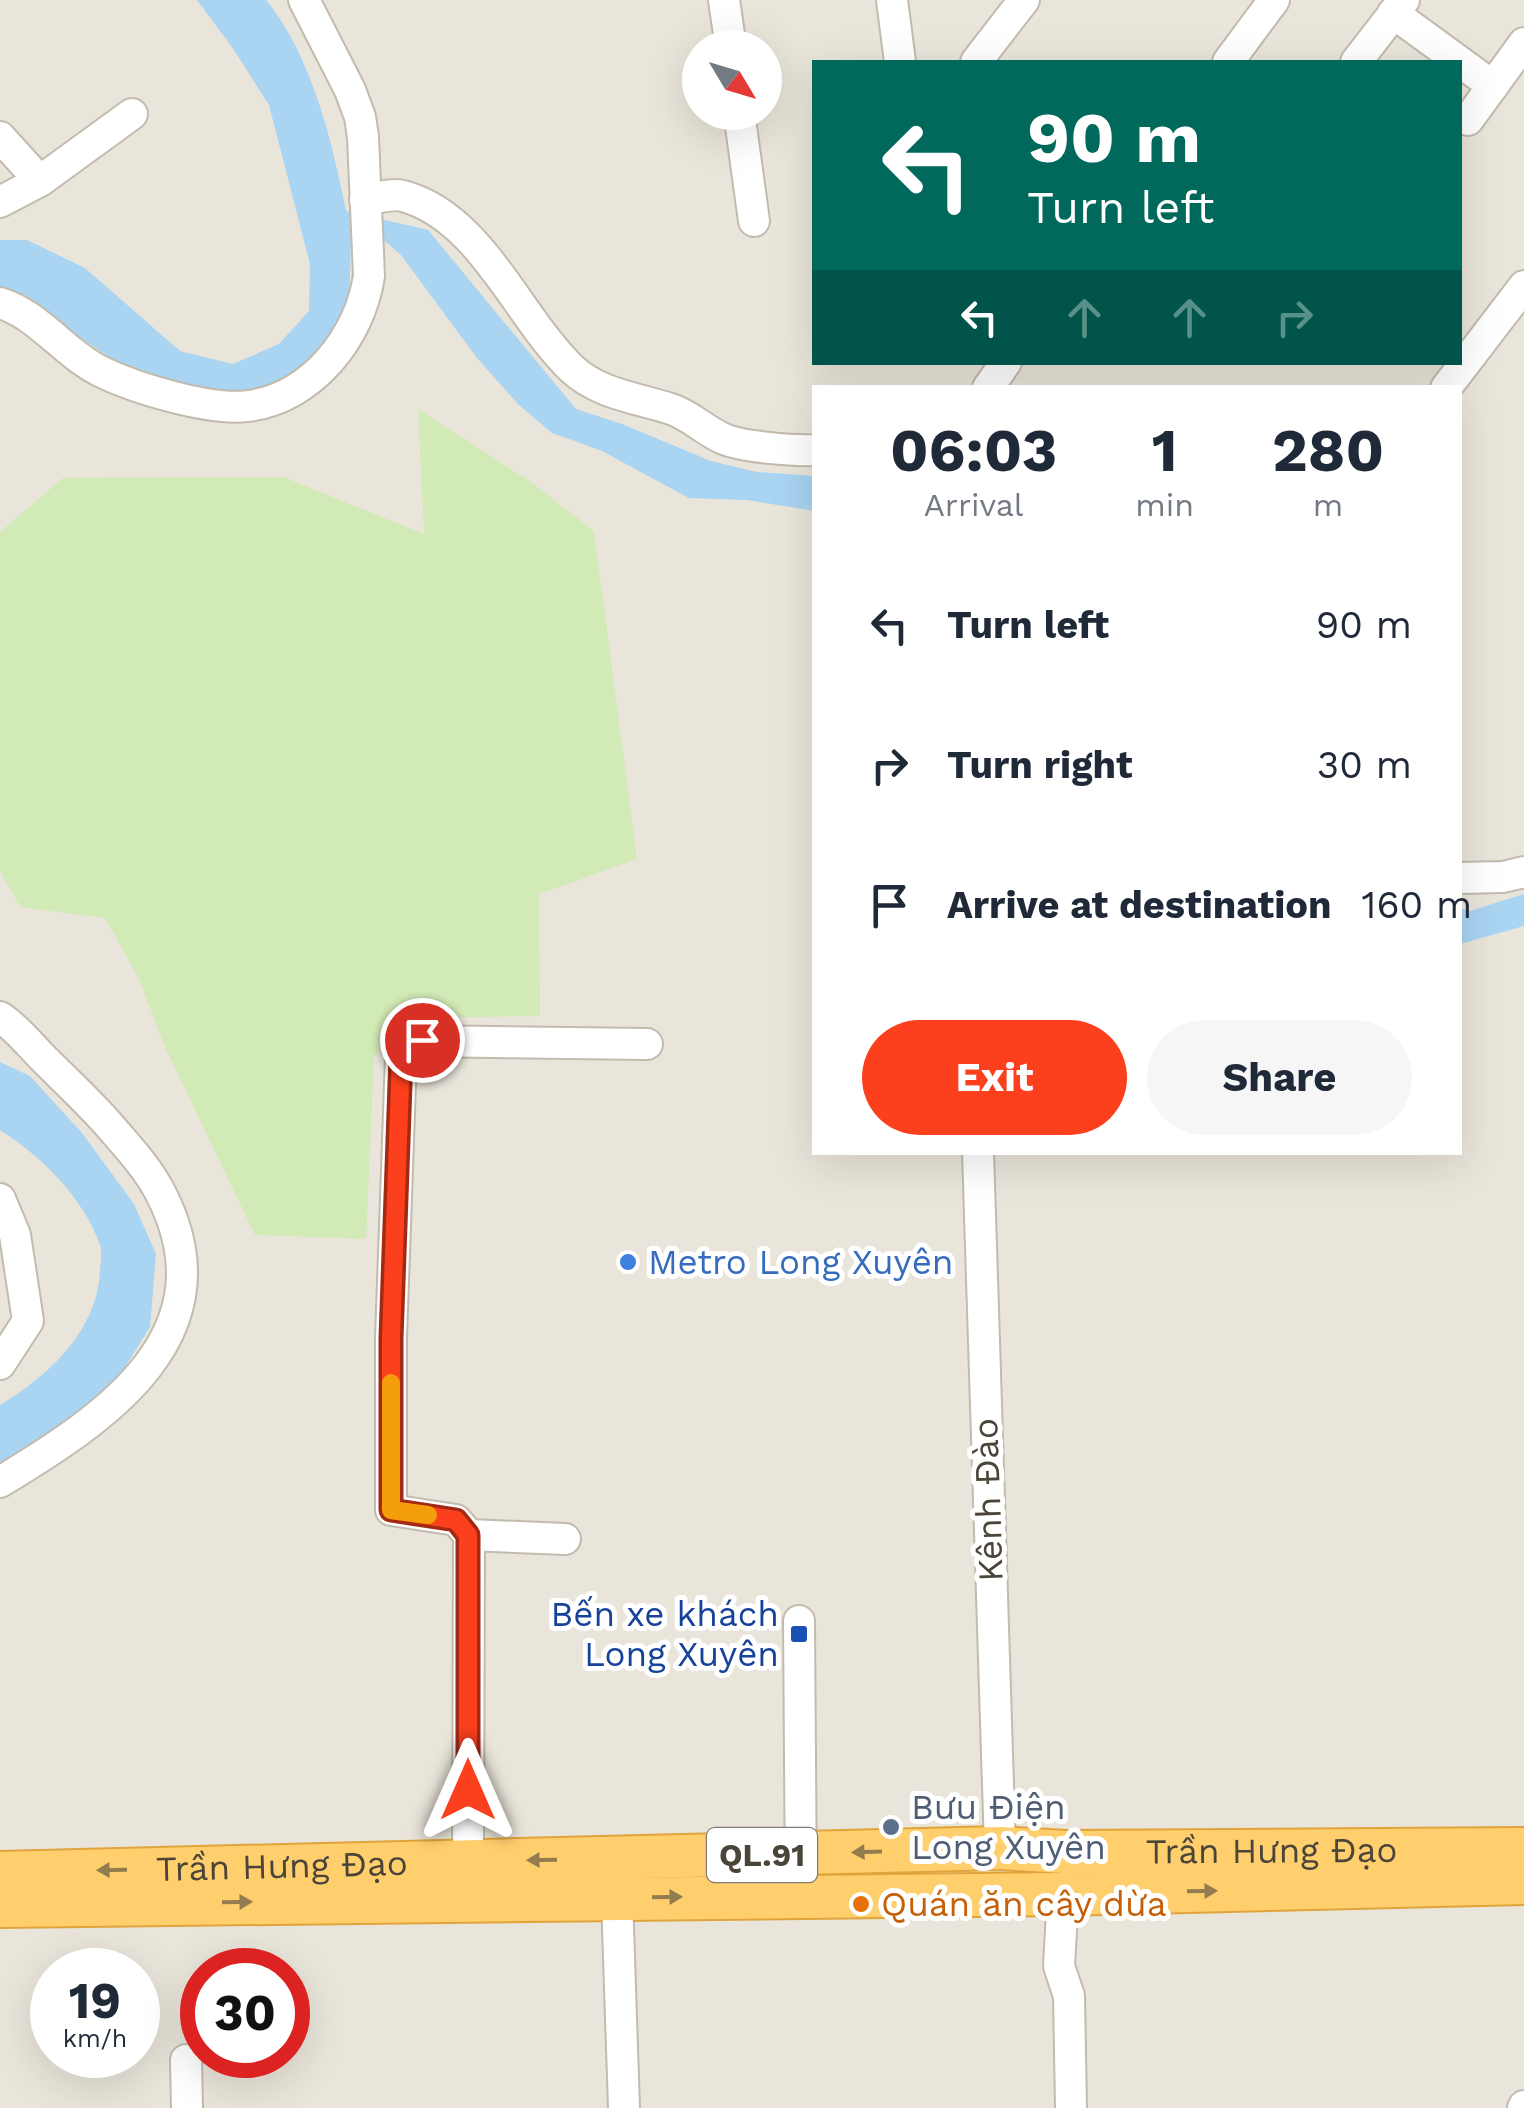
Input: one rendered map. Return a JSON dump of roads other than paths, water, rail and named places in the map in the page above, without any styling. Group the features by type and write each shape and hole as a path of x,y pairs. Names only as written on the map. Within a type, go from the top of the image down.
{"highway":[{"name":"Trần Hưng Đạo","path":"0,1906 617,1898 1000,1848 1065,1852 1524,1848"},
{"path":"1063,1894 1065,1852"},
{"name":"Trần Hưng Đạo","path":"0,1873 468,1862 800,1874 1063,1894 1524,1883"}],"street":[{"path":"0,302 22,312 100,371 152,392 232,407 268,402 303,382 332,358 348,340 366,298 360,116 304,0"},
{"path":"724,0 728,30"},
{"path":"892,0 900,60"},
{"path":"978,60 1024,0"},
{"path":"1229,60 1274,0"},
{"path":"1358,60 1398,7 1462,60"},
{"path":"1468,120 1524,44"},
{"path":"1462,60 1493,86"},
{"path":"0,202 40,181 132,114"},
{"path":"741,130 754,221"},
{"path":"0,137 40,181"},
{"path":"365,203 400,195 455,224 470,236 520,308 573,370 591,382 608,391 676,410 728,441 812,450"},
{"path":"1448,385 1524,286"},
{"path":"1462,878 1524,872"},
{"path":"0,1017 99,1114 139,1160 160,1192 174,1228 183,1270 177,1315 138,1382 62,1445 0,1482"},
{"path":"468,1862 468,1535 456,1520 391,1510 391,1338 401,1056 422,1040 647,1044"},
{"name":"Kênh Đào","path":"978,1155 1000,1848"},
{"path":"0,1199 15,1235 28,1320 0,1364"},
{"path":"468,1535 565,1539"},
{"path":"799,1620 800,1874"},
{"path":"1063,1894 1059,1966 1069,1996 1072,2108"},
{"path":"617,1898 624,2108"},
{"path":"186,2078 186,2108"}],"water":[{"path":"197,0 266,0 308,73 327,128 346,211 428,230 576,409 711,461 757,472 812,476 812,511 747,500 689,498 602,451 552,433 519,405 477,358 401,255 378,235 351,239 349,311 318,362 246,400 138,376 34,307 0,294 0,240 27,240 85,268 180,351 233,364 279,344 309,311 310,264 269,105"},
{"path":"1524,894 1524,926 1462,943 1462,909 1470,911"},
{"path":"0,1062 30,1076 82,1133 134,1204 156,1254 150,1327 114,1385 66,1426 0,1472 0,1405 37,1380 81,1330 97,1290 101,1254 93,1228 59,1179 0,1130"}],"place":[{"name":"Metro Long Xuyên","path":"628,1262"},
{"name":"Bến xe khách Long Xuyên","path":"799,1634"},
{"name":"Bưu Điện Long Xuyên","path":"891,1827"},
{"name":"Quán ăn cây dừa","path":"861,1904"}]}
